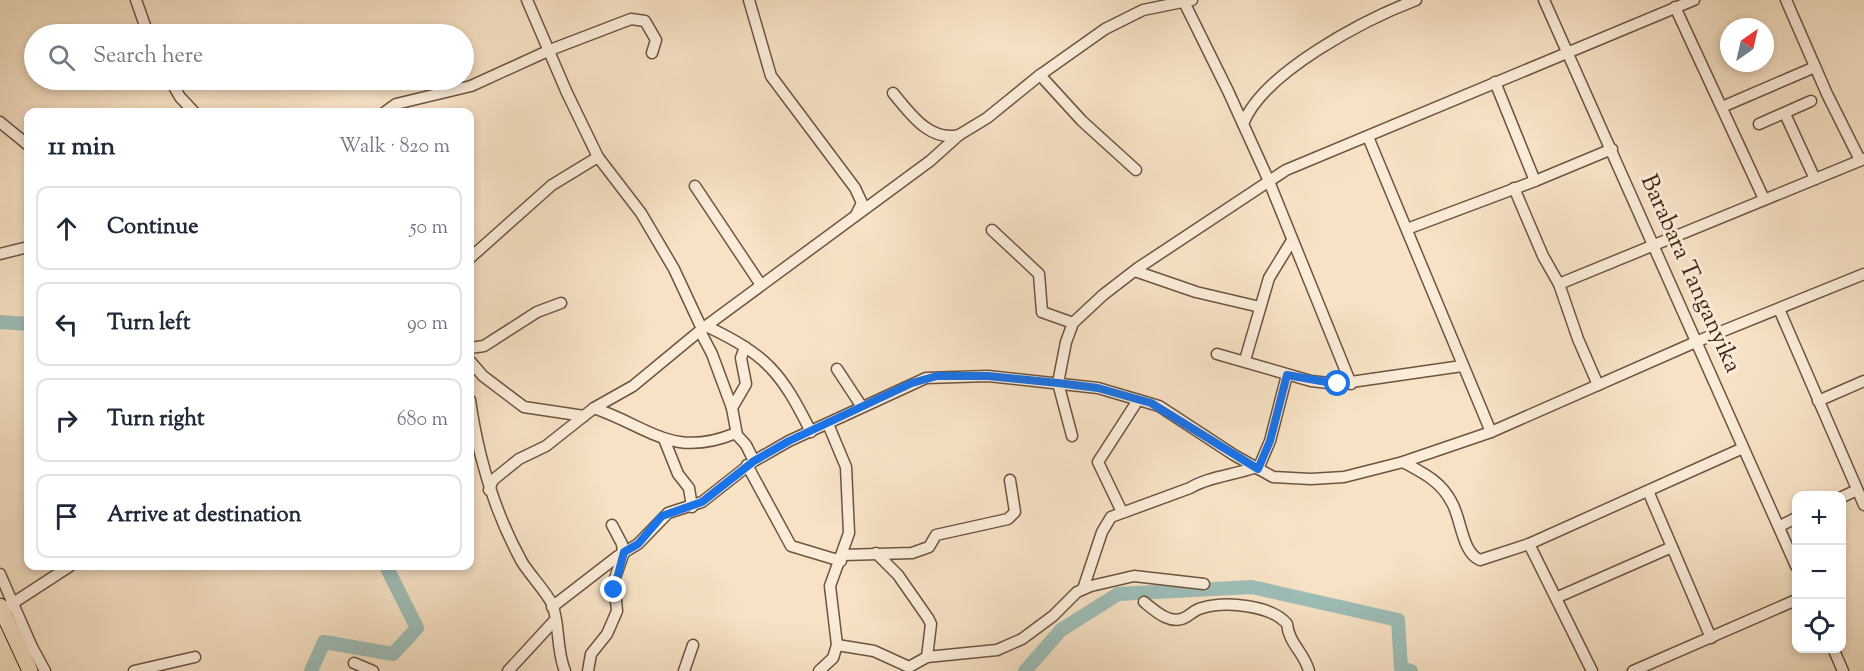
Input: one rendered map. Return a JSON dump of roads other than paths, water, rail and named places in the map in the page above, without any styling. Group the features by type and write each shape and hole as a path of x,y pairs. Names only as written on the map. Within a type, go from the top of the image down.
{"highway":[{"path":"5,607 30,671"}],"street":[{"path":"136,0 144,24"},
{"path":"527,0 567,93 598,157 641,213 675,269 703,329 732,408 736,433 747,445 751,463 791,546 842,558 876,553 924,551 936,536 1010,518 1015,512 1010,480"},
{"path":"749,0 767,67 828,156 855,188 862,203 857,213"},
{"path":"1243,124 1257,103 1298,62 1336,38 1416,0"},
{"name":"Barabara Tanganyika","path":"1545,0 1792,554"},
{"path":"1072,436 1058,383 1066,342 1073,323 1103,295 1136,271 1268,179 1694,0"},
{"path":"1559,284 1654,243 1862,160 1815,66 1786,0"},
{"path":"489,490 493,480 519,459 546,446 594,408 633,386 761,285 930,161 959,135 987,118 1040,75 1095,36 1126,18 1158,5 1186,1 1268,179 1291,242 1351,384"},
{"path":"1675,7 1764,199"},
{"path":"474,85 550,51 636,18 645,21 656,40 652,52"},
{"path":"1722,107 1815,66"},
{"path":"1040,75 1082,121 1136,170"},
{"path":"1496,82 1535,181"},
{"path":"176,90 190,108"},
{"path":"390,108 396,104 454,90"},
{"path":"893,93 925,127 939,136 959,135"},
{"path":"1759,124 1811,101"},
{"path":"1785,114 1815,179"},
{"path":"0,122 24,142"},
{"path":"1368,137 1491,432"},
{"path":"1407,229 1535,181 1612,149"},
{"path":"474,254 552,185 598,157"},
{"path":"695,186 761,285"},
{"path":"1514,188 1543,256 1559,284 1578,339 1598,385"},
{"path":"992,230 1039,274 1042,283 1042,312 1073,323"},
{"path":"1245,360 1273,269 1291,242"},
{"path":"0,254 24,248"},
{"path":"1136,271 1196,292 1260,307"},
{"path":"552,607 638,544 662,516 692,507 709,498 751,463 828,423 912,383 937,376 988,376 1098,388 1159,406 1273,477 1311,479 1344,477 1403,462 1491,432 1698,341 1864,274"},
{"path":"474,347 484,346 537,312 561,303"},
{"path":"1779,309 1864,506"},
{"path":"703,329 746,347 772,368 811,432"},
{"path":"732,408 746,384 741,358 746,347"},
{"path":"1217,354 1245,360 1311,381 1351,384 1462,366"},
{"path":"474,365 497,387 524,407 584,416"},
{"path":"837,369 862,406"},
{"path":"1083,589 1105,525 1111,516 1190,488 1198,482 1235,476 1257,468 1270,441 1287,375"},
{"path":"1818,401 1864,381"},
{"path":"1122,512 1098,462 1138,400"},
{"path":"594,408 675,443 716,442 736,433"},
{"path":"819,671 833,658 837,645 830,586 842,558 849,533 849,491 846,467 828,423"},
{"path":"474,424 480,461 489,490 522,561 552,607 559,654 565,671"},
{"path":"664,439 678,474 689,488 692,507"},
{"path":"1403,462 1430,476 1446,493 1453,504 1469,547 1477,559 1488,559 1529,544 1743,448"},
{"path":"1846,495 1857,490"},
{"path":"1648,491 1712,638"},
{"path":"1780,526 1792,520"},
{"path":"588,671 591,654 607,634 617,610 614,581 623,553 622,544 612,525"},
{"path":"1529,544 1558,597 1592,671"},
{"path":"1558,597 1672,547"},
{"path":"876,553 898,575 931,624 927,657"},
{"path":"5,607 64,570"},
{"path":"0,574 5,607 45,671"},
{"path":"837,645 874,651 909,667 927,657 997,650 1022,639 1042,625 1083,589 1134,576 1204,584"},
{"path":"1144,602 1159,615 1179,619 1184,619 1203,608 1258,607 1273,612 1287,624 1292,644 1305,657 1309,671"},
{"path":"1632,671 1792,602"},
{"path":"508,671 555,620"},
{"path":"684,671 693,645"},
{"path":"1835,653 1843,671"},
{"path":"134,671 195,657"},
{"path":"354,663 373,671"}],"waterway":[{"path":"0,322 24,324"},
{"path":"311,671 324,642 393,654 417,628 388,570"},
{"path":"1025,671 1061,630 1118,594 1252,587 1398,620 1401,668 1411,671"}]}
